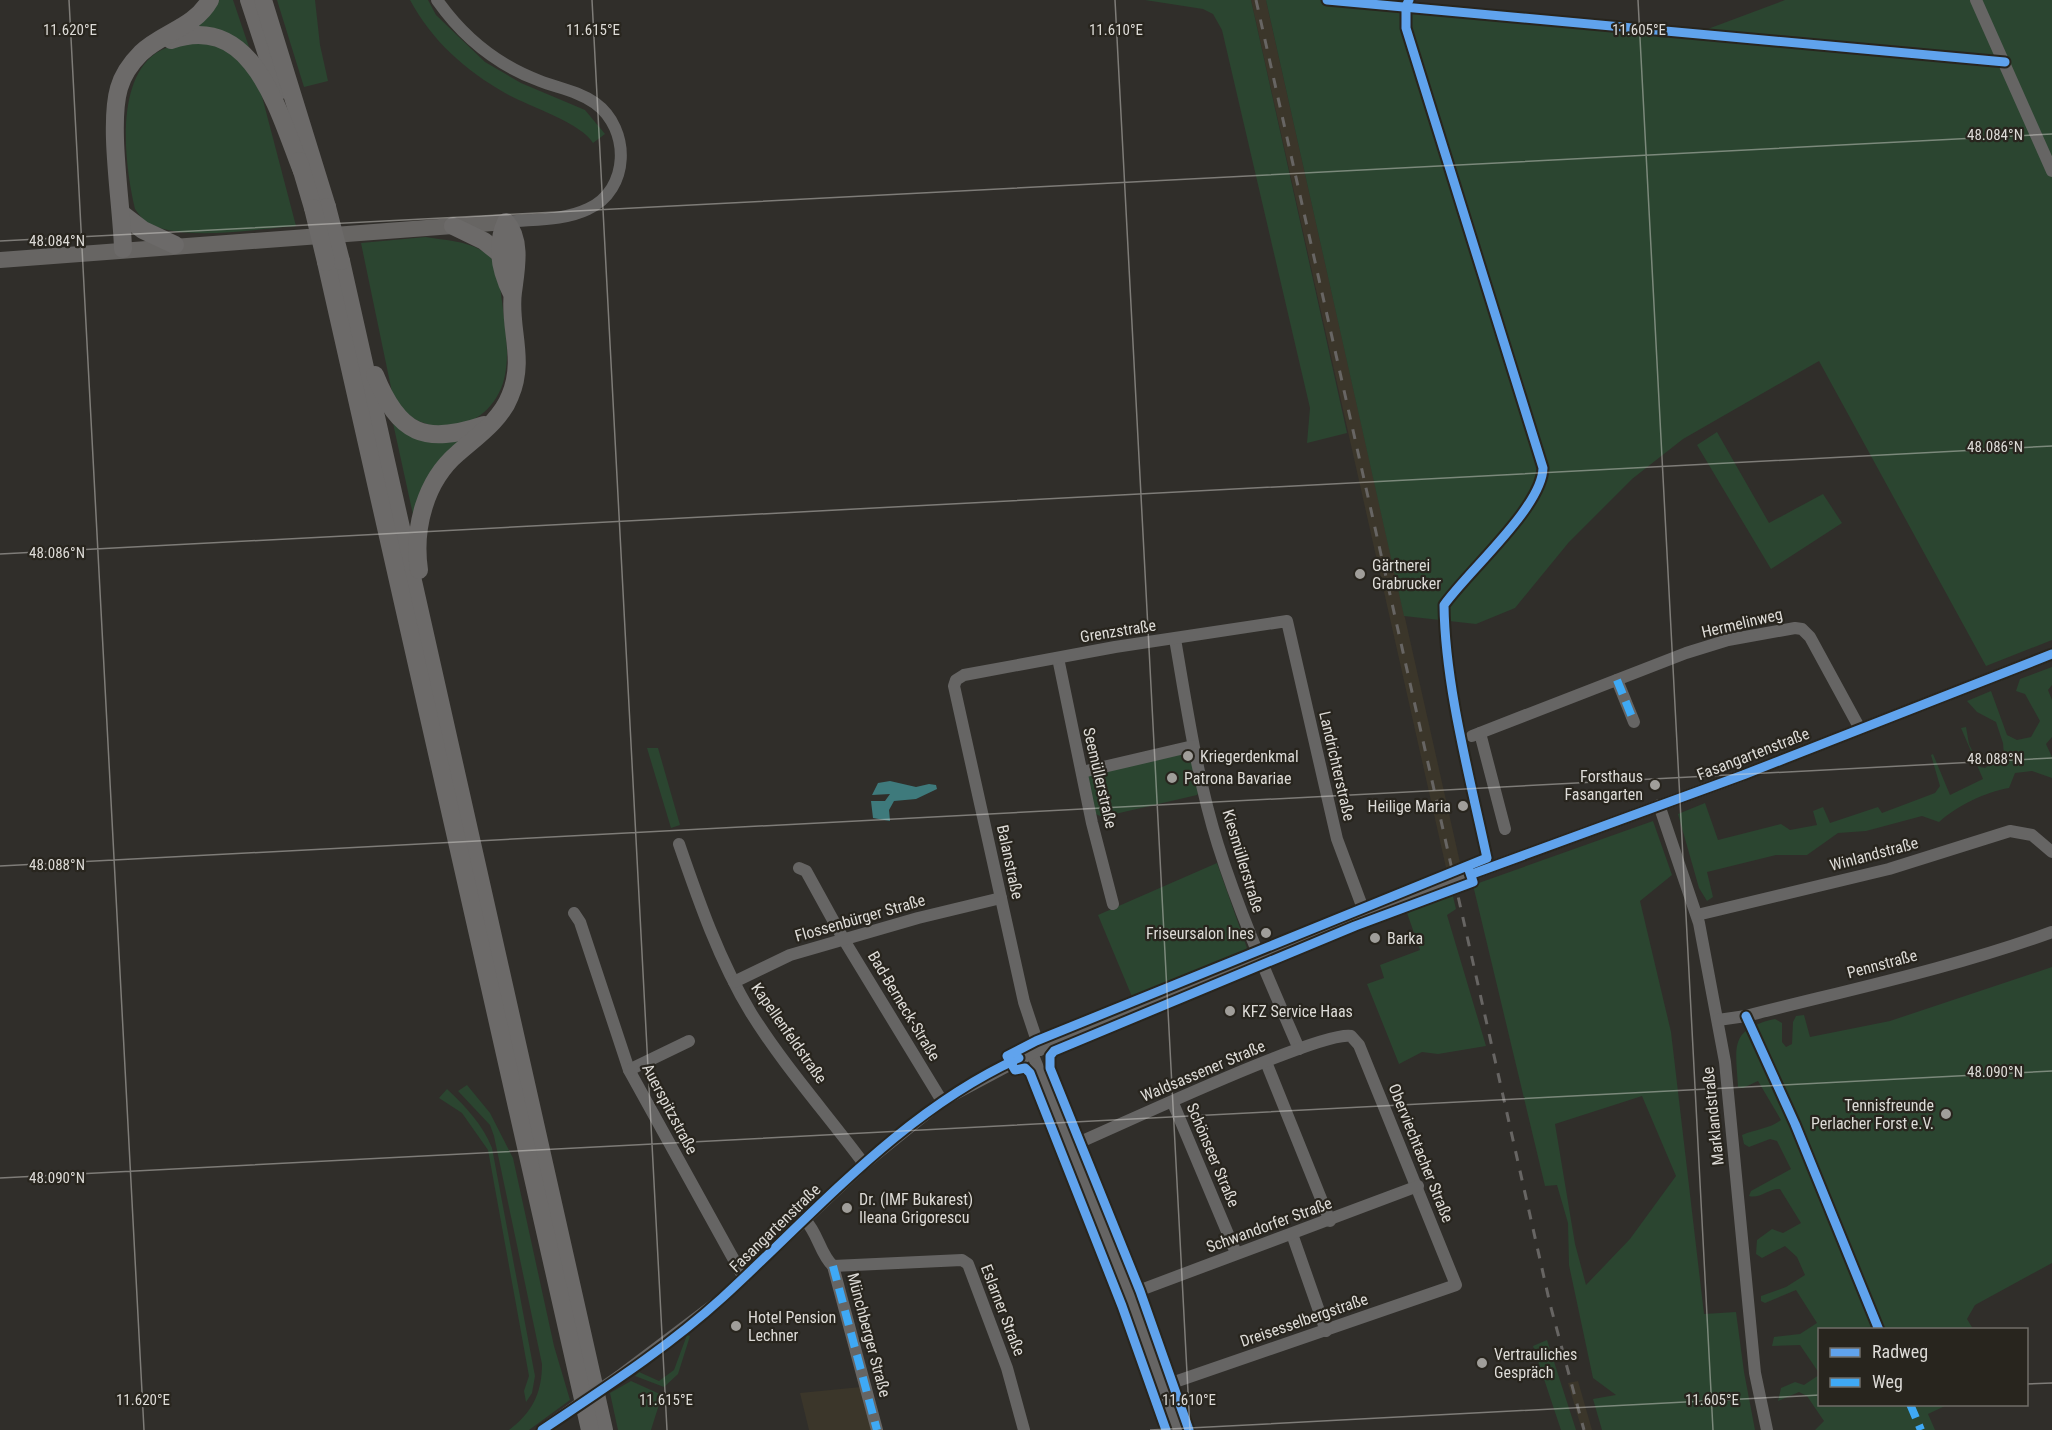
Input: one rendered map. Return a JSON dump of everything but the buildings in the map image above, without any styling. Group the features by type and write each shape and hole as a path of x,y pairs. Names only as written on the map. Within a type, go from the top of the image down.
{"highway":[{"path":"123,249 115,131 117,100 122,80 128,68 146,48 187,25 210,0"},
{"path":"249,0 302,171"},
{"path":"264,0 334,262 590,1430"},
{"path":"146,48 185,35 209,35 232,45 250,59 273,99 302,171 320,208"},
{"path":"122,214 143,230 175,245"},
{"path":"419,610 423,596 418,563 418,534 428,494 446,464 489,424 507,403 516,378 517,352 512,294 515,281 515,232 507,222 500,239 499,253 506,282 512,294"},
{"path":"453,226 484,241 499,253"},
{"path":"334,262 383,394 404,421 424,433 438,436 461,434 489,424"},
{"path":"354,319 604,1430"}],"main road":[{"path":"0,260 175,245 507,222"}],"street":[{"path":"437,0 462,31 496,60 516,71 594,102 608,116 618,132 621,165 613,187 597,204 570,215 507,222"},
{"path":"1976,0 2052,171"},
{"name":"Grenzstraße","path":"956,680 964,675 1058,658 1287,621"},
{"name":"Landrichterstraße","path":"1287,621 1337,839 1365,914"},
{"name":"Hermelinweg","path":"1505,829 1476,735 1728,640 1795,628 1802,629 1810,637 1859,728"},
{"name":"Kiesmüllerstraße","path":"1175,639 1193,746 1217,842 1259,958 1299,1049"},
{"name":"Fasangartenstraße","path":"547,1426 682,1331 744,1278 864,1164 942,1101 1036,1051 1365,914 1797,754 2052,654"},
{"name":"Seemüllerstraße","path":"1058,658 1113,904"},
{"name":"Balanstraße","path":"956,680 954,686 1036,1051 1130,1294 1177,1430"},
{"path":"1617,680 1634,722"},
{"path":"1082,772 1193,746"},
{"name":"Marklandstraße","path":"1659,805 1697,915 1718,1020 1725,1062 1755,1372 1767,1430"},
{"name":"Winlandstraße","path":"1697,915 1889,869 2010,831 2032,835 2052,852"},
{"name":"Kapellenfeldstraße","path":"680,844 708,926 734,982 768,1037 864,1164"},
{"name":"Bad-Berneck-Straße","path":"800,868 806,871 844,940 942,1101"},
{"name":"Flossenbürger Straße","path":"734,982 790,955 918,918 1000,898"},
{"name":"Auerspitzstraße","path":"574,913 580,922 630,1070 744,1278"},
{"name":"Pennstraße","path":"1718,1020 1746,1016 2018,945 2052,932"},
{"name":"Waldsassener Straße","path":"1071,1146 1299,1049 1337,1035 1351,1036"},
{"name":"Oberviechtacher Straße","path":"1351,1036 1359,1045 1418,1186 1456,1286"},
{"path":"630,1070 689,1041"},
{"path":"1266,1062 1330,1221"},
{"name":"Schönseer Straße","path":"1173,1102 1236,1253"},
{"name":"Schwandorfer Straße","path":"1130,1294 1236,1253 1330,1221 1418,1186"},
{"name":"Münchberger Straße","path":"806,1220 818,1237 828,1262 833,1266 877,1430"},
{"path":"1292,1234 1326,1330"},
{"name":"Eslarner Straße","path":"833,1266 962,1260 968,1264 1007,1368 1024,1430"},
{"name":"Dreisesselbergstraße","path":"1163,1386 1456,1286"}],"shaded area":[{"path":"1251,0 1266,0 1461,867 1447,872"},
{"path":"1578,1381 1592,1430 1582,1430 1568,1383"},
{"path":"861,1387 871,1430 809,1430 800,1393"}],"green space":[{"path":"216,0 233,0 250,50 192,29"},
{"path":"277,0 315,0 320,45 328,81 304,87"},
{"path":"410,0 428,0 436,15 485,62 521,83 585,110 605,134 593,143 578,128 505,93 476,75 428,29"},
{"path":"1145,0 1251,0 1347,433 1307,443 1310,408 1222,30 1213,14 1203,9"},
{"path":"1266,0 1388,0 1705,30 1785,0 2052,0 2052,640 1986,666 1819,361 1683,439 1632,479 1569,542 1515,608 1476,624 1404,616"},
{"path":"205,40 233,52 259,85 296,226 222,233 184,232 166,230 149,224 135,209 126,149 128,104 134,84 143,66 156,53 173,46"},
{"path":"426,237 460,242 490,257 498,271 506,332 507,363 498,395 482,414 461,425 449,427 414,419 393,397 361,243"},
{"path":"391,414 467,439 414,519"},
{"path":"1717,432 1769,523 1823,494 1842,523 1771,569 1697,445"},
{"path":"2052,667 2052,685 2048,690 2052,700 2052,737 2046,744 2052,757 2052,778 2032,771 2015,773 2009,788 1972,801 1954,810 1939,822 1922,816 1866,831 1838,833 1807,855 1776,855 1707,872 1713,897 1707,901 1699,888 1678,814 1705,803 1718,840 1781,824 1790,830 1817,825 1813,811 1823,807 1830,823 1878,807 1882,813 1935,793 1940,786 1931,755 1933,754 1950,795 1983,779 1961,728 1966,727 1969,744 1980,767 1985,768 2004,755 2003,743 1996,722 1977,712 1967,701 1991,691 2007,735 2017,740 2031,737 2040,721 2025,694 2016,691 2020,679"},
{"path":"647,748 658,748 680,825 671,828"},
{"path":"1191,752 1200,790 1197,795 1102,817 1094,813 1085,779 1089,773"},
{"path":"1653,821 1672,875 1640,901 1671,1032 1704,1314 1736,1312 1755,1430 1602,1430 1593,1399 1616,1395 1593,1378 1569,1265 1568,1223 1557,1185 1545,1186 1473,885","holes":["1642,1096 1676,1176 1630,1239 1586,1285 1575,1244 1555,1124"]},
{"path":"1217,863 1247,948 1244,952 1133,999 1098,915"},
{"path":"1452,892 1456,909 1447,915 1486,1046 1438,1054 1422,1052 1399,1064 1367,984 1384,978 1380,965 1420,950 1406,910"},
{"path":"2052,967 2052,1263 1975,1305 1967,1319 1972,1328 1818,1328 1818,1372 1800,1345 1772,1346 1774,1337 1800,1334 1817,1323 1796,1290 1765,1303 1761,1301 1761,1296 1786,1287 1805,1275 1797,1257 1785,1246 1762,1258 1756,1254 1757,1240 1772,1229 1783,1233 1801,1223 1780,1189 1753,1197 1749,1196 1751,1191 1791,1169 1777,1141 1770,1139 1749,1147 1744,1144 1742,1135 1781,1120 1758,1081 1743,1088 1738,1087 1736,1051 1738,1042 1749,1028 1775,1019 1782,1023 1782,1042 1786,1047 1792,1044 1793,1022 1796,1016 1804,1015 1810,1037 1890,1021"},
{"path":"467,1085 490,1113 513,1158 554,1346 570,1400 529,1430 509,1430 524,1417 534,1402 540,1384 542,1364 494,1136 490,1125 458,1091"},
{"path":"447,1089 484,1131 492,1148 535,1376 532,1393 526,1402 524,1391 529,1376 488,1150 462,1113 439,1098"},
{"path":"687,1335 690,1336 678,1374 664,1387 635,1376 639,1372 659,1381 674,1370"},
{"path":"1547,1340 1576,1430 1561,1430 1533,1346"},
{"path":"1818,1376 1818,1406 1945,1406 1928,1414 1935,1430 1815,1430 1824,1421 1807,1396 1799,1392 1778,1401 1781,1388 1795,1382 1804,1385"},
{"path":"631,1381 662,1395 651,1430 618,1430 610,1393"}],"water":[{"path":"890,781 916,787 936,785 937,789 916,799 894,801 889,810 890,821 873,818 871,801 885,801 890,794 872,795 878,783"}],"railway":[{"path":"1256,0 1550,1304 1584,1430"}],"marked path":[{"path":"1617,680 1634,722"},
{"path":"833,1266 877,1430"},
{"path":"1911,1406 1921,1430"}],"cycle path":[{"path":"1327,0 2005,62"},
{"path":"1166,1430 1122,1306 1030,1073 1025,1068 1015,1070 1007,1056 1036,1041 1487,858 1454,700 1445,636 1444,605 1518,519 1531,501 1543,468 1406,28 1406,6 1409,0"},
{"path":"1475,873 1743,775 2052,654"},
{"path":"1189,1430 1140,1291 1050,1068 1050,1056 1054,1051 1355,926 1473,882 1468,867"},
{"path":"1746,1016 1795,1124 1878,1328"},
{"path":"542,1430 634,1367 701,1316 898,1135 936,1106 976,1080 1019,1058"}],"place":[{"name":"Gärtnerei Grabrucker","path":"1360,574"},
{"name":"Kriegerdenkmal","path":"1188,756"},
{"name":"Patrona Bavariae","path":"1172,778"},
{"name":"Forsthaus Fasangarten","path":"1655,785"},
{"name":"Heilige Maria","path":"1463,806"},
{"name":"Friseursalon Ines","path":"1266,933"},
{"name":"Barka","path":"1375,938"},
{"name":"KFZ Service Haas","path":"1230,1011"},
{"name":"Tennisfreunde Perlacher Forst e.V.","path":"1946,1114"},
{"name":"Dr. (IMF Bukarest) Ileana Grigorescu","path":"847,1208"},
{"name":"Hotel Pension Lechner","path":"736,1326"},
{"name":"Vertrauliches Gespräch","path":"1482,1363"}]}
